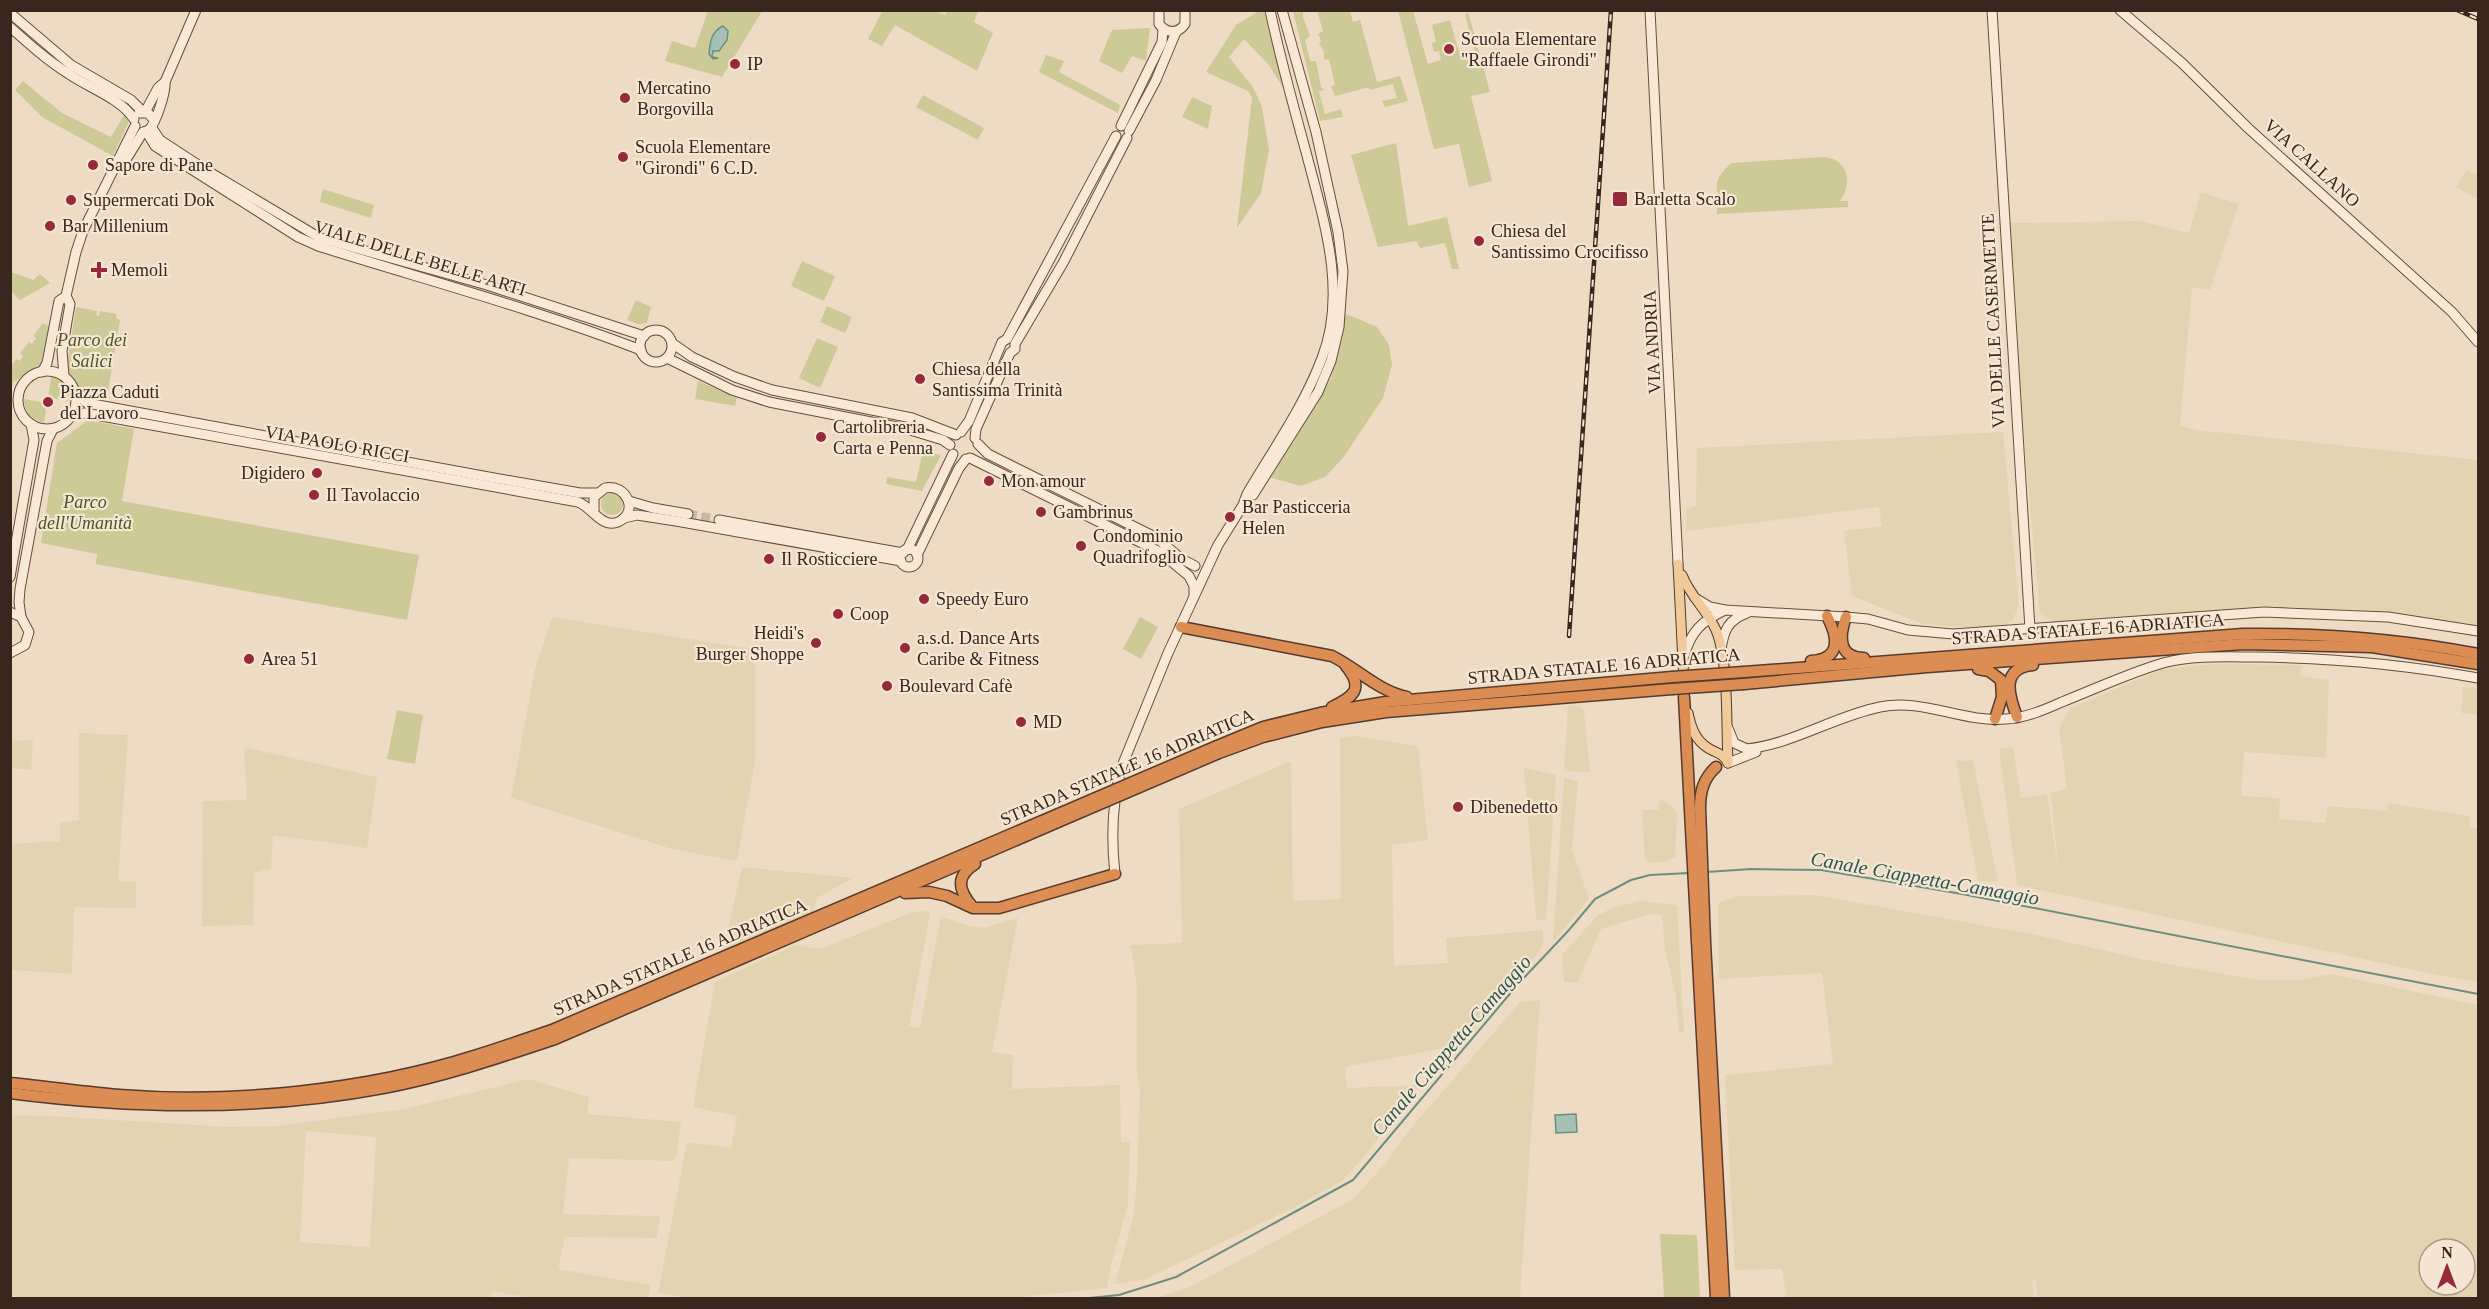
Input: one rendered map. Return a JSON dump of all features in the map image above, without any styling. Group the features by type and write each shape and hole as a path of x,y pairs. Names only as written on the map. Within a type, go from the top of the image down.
{"highway":[{"path":"1774,669 1790,663 1818,661 1828,657 1833,650 1836,638 1827,616"},
{"path":"1846,617 1842,627 1841,644 1851,656 1860,658 1905,654 1944,671 1978,669 1996,675 2001,680 2003,689 1995,719"},
{"path":"1181,627 1332,656 1373,683 1395,694 1416,699"},
{"name":"STRADA STATALE 16 ADRIATICA","path":"10,1093 120,1104 214,1106 311,1099 384,1088 475,1065 555,1039 638,1004 819,921 1263,728 1320,713 1416,699 1490,698 1744,684 1925,663 2196,637 2292,634 2375,638 2478,654"},
{"name":"STRADA STATALE 16 ADRIATICA","path":"1218,749 1322,722 1386,712 1490,698 1774,669 2288,644 2372,647 2478,664"},
{"path":"2017,717 2008,689 2014,672 2027,665 2076,661 2097,654"},
{"path":"1320,713 1351,697 1356,688 1354,675 1342,661"},
{"path":"1684,697 1698,860"},
{"path":"1716,767 1705,781 1701,793 1698,860 1716,1299"},
{"name":"STRADA STATALE 16 ADRIATICA","path":"10,1083 120,1095 213,1097 309,1090 373,1080 484,1053 552,1030 640,992 819,921 896,894 1057,819"},
{"path":"973,908 962,891 962,876 966,869 996,849"},
{"path":"896,894 929,892 947,896 973,908 999,908 1115,874"},
{"path":"1698,877 1705,942 1724,1299"},
{"path":"10,1074 43,1087"},
{"path":"10,1101 57,1099"}],"main road":[{"path":"1678,564 1685,582 1709,617 1721,649 1728,726 1728,763"},
{"path":"1678,564 1684,697 1691,726 1696,737 1706,747 1720,754 1728,763"},
{"path":"1716,767 1728,726"},
{"path":"1716,767 1728,763"}],"street":[{"path":"42,372 47,363 59,302 66,296 83,231 118,164 165,90 165,82 196,10"},
{"path":"1159,10 1157,20 1163,30 1162,42 1126,132 1063,262 1008,346 976,429 976,453 959,468 917,555 917,561 913,566 905,566 904,555 959,433 969,421 1116,136 1122,140 1126,132 1156,80 1176,32 1185,24 1187,12"},
{"path":"1115,874 1112,830 1117,784 1167,655 1218,545 1310,385 1323,357 1331,326 1332,272 1328,235 1270,10"},
{"path":"1243,505 1252,497 1318,392 1331,362 1339,327 1343,271 1338,232 1316,133 1282,10"},
{"name":"VIA ANDRIA","path":"1650,10 1678,564"},
{"name":"VIA DELLE CASERMETTE","path":"1992,10 2030,629"},
{"name":"VIA CALLANO","path":"2120,10 2182,63 2248,128 2444,304 2478,342"},
{"path":"10,13 71,65 131,100 144,112 144,126"},
{"name":"VIALE DELLE BELLE ARTI","path":"10,27 41,55 125,108 160,140 320,238 470,279 644,336"},
{"path":"1163,30 1176,32"},
{"path":"144,126 144,112 158,88 165,82"},
{"name":"VIALE DELLE BELLE ARTI","path":"144,126 155,146 298,237 318,246 574,324 641,350"},
{"path":"1302,137 1307,128 1316,133"},
{"path":"1332,272 1336,266 1341,267 1343,271"},
{"path":"64,376 62,351 70,304 66,296"},
{"path":"672,343 667,358 659,362 650,361 641,350 644,336 653,331 661,331 672,343 692,357 735,377 772,390 902,415 959,433 969,433 988,454 1157,538 1180,558 1202,568 1204,577"},
{"path":"667,358 732,390 769,402 907,429 943,440 959,458 968,459 1153,548 1196,582 1204,577"},
{"path":"42,372 64,376 76,394 71,416 66,422 53,429 38,428 31,424 19,406 18,398 24,384 35,374 42,372"},
{"path":"10,388 24,384"},
{"name":"VIA PAOLO RICCI","path":"76,394 87,403 192,423 580,493 597,493"},
{"path":"10,400 19,406"},
{"name":"VIA PAOLO RICCI","path":"71,416 89,414 578,502 594,512"},
{"path":"10,577 33,442 31,424"},
{"path":"11,654 19,650 28,639 27,625 21,617 18,602 46,444 53,429"},
{"path":"624,518 629,507 629,501 624,492 614,487 604,488 597,493 593,502 594,512 598,518 607,523 637,515 904,555 912,550 917,555"},
{"path":"629,501 688,514"},
{"path":"719,520 904,555"},
{"path":"1194,598 1190,570 1218,545"},
{"path":"1695,598 1710,607 1725,610 1846,617 1880,622 1908,630 1937,633 1986,633 2220,614 2302,612 2388,617 2478,631"},
{"path":"1683,662 1694,631 1709,617 1725,610"},
{"path":"10,612 21,617"},
{"path":"1721,649 1724,631 1728,624 1750,612"},
{"path":"1728,763 1776,742 1858,713 1893,705 1924,706 1995,719 2017,717 2040,711 2148,668 2187,659 2327,657 2408,665 2478,678"},
{"path":"1728,726 1733,741 1742,748 1750,749 1776,742"}],"shaded area":[{"path":"723,26 728,31 727,40 719,51 713,51 712,57 718,58 713,59 709,54 711,41 716,31"},
{"path":"2467,170 2478,175 2478,199 2456,187"},
{"path":"2201,192 2239,204 2210,290 2192,287 2180,426 2197,430 2478,460 2478,630 2354,609 2256,611 2056,623 2040,614 2016,355 2019,354 2010,223 2140,221 2189,233"},
{"path":"2003,432 2019,606 2012,621 1994,629 1923,624 1852,596 1844,531 1882,526 1879,507 1687,531 1686,509 1696,506 1697,448"},
{"path":"552,617 752,649 755,656 755,761 737,861 672,849 511,798 535,669"},
{"path":"2214,664 2301,665 2300,676 2329,680 2326,758 2244,752 2241,796 2280,798 2279,819 2325,823 2328,806 2387,811 2388,803 2470,816 2469,827 2478,828 2478,982 2017,885 1999,749 2013,747 2021,798 2047,794 2059,875 2051,793 2067,788 2059,728 2071,708 2162,669"},
{"path":"2463,687 2478,688 2478,715 2461,713"},
{"path":"1568,705 1580,707 1584,711 1590,772 1564,771"},
{"path":"79,733 128,735 118,881 136,882 136,908 74,907 72,974 11,970 11,844 60,841 60,823 79,820"},
{"path":"1354,736 1418,746 1428,840 1392,845 1394,966 1448,963 1446,938 1543,930 1543,946 1522,974 1460,1045 1345,1067 1347,1088 1420,1085 1343,1180 1299,1205 1146,1279 1115,1284 1133,1218 1137,1179 1140,1089 1137,1075 1137,989 1131,945 1182,943 1179,809 1291,761 1293,901 1341,899 1340,738"},
{"path":"33,740 31,770 11,768 11,741"},
{"path":"244,747 377,777 367,848 273,835 271,869 254,873 253,925 202,926 203,801 247,800"},
{"path":"1973,760 1998,882 1978,881 1956,761"},
{"path":"1524,768 1556,775 1546,921 1536,919"},
{"path":"1564,778 1578,781 1572,849 1589,899 1553,942"},
{"path":"1660,799 1673,807 1677,814 1675,857 1667,861 1651,863 1645,860 1642,810 1658,810"},
{"path":"742,867 853,878 817,898 813,913 723,951"},
{"path":"1815,895 2037,935 2146,960 2258,980 2298,980 2331,974 2478,1005 2478,1298 2037,1298 2036,1280 2032,1281 2034,1298 1787,1298 1782,1269 1735,1270 1725,1075 1833,1064 1822,973 1719,979 1718,903 1739,896"},
{"path":"1639,901 1677,905 1684,1032 1679,1033 1676,997 1665,949 1662,915 1650,914 1601,929 1578,982 1564,982 1562,955 1598,915"},
{"path":"930,912 928,926 909,1026 920,1028 941,916 962,924 983,928 1018,918 992,1052 1013,1055 1012,1089 1120,1085 1121,1142 1130,1142 1128,1204 1107,1288 1012,1298 691,1298 658,1293 687,1142 731,1148 737,1116 693,1107 715,982 795,945 820,949 910,913"},
{"path":"1540,1000 1520,1298 1157,1298 1190,1287 1353,1199 1520,1002"},
{"path":"529,1079 589,1097 587,1114 681,1122 676,1157 673,1161 569,1158 563,1214 660,1216 657,1238 565,1237 558,1269 651,1285 648,1298 531,1298 492,1291 491,1298 11,1298 11,1115 230,1127 276,1126 404,1109","holes":["306,1131 376,1137 370,1247 300,1242"]},
{"path":"1576,1114 1577,1132 1556,1133 1555,1115"}],"green space":[{"path":"883,10 936,11 945,15 948,11 978,11 974,22 993,33 977,71 895,25 882,46 868,39"},
{"path":"708,11 762,11 722,77 665,61 672,41 695,48"},
{"path":"1259,11 1265,11 1286,92 1268,64 1244,39 1229,57 1253,87 1262,107 1269,150 1261,193 1237,228 1252,98 1248,91 1206,72 1236,25"},
{"path":"1293,11 1296,13 1303,11 1310,36 1305,40 1310,61 1316,61 1321,87 1324,90 1319,91 1325,114 1341,109 1343,117 1320,121"},
{"path":"1317,11 1350,11 1353,22 1360,20 1377,82 1400,76 1408,101 1385,107 1382,101 1397,98 1393,84 1370,90 1369,87 1335,96 1331,86 1335,85 1329,59 1324,60 1324,52 1319,43 1321,41 1318,34 1323,31"},
{"name":"Scuola Elementare \"Raffaele Girondi\"","path":"1398,11 1413,11 1428,64 1441,60 1439,51 1434,52 1432,43 1436,42 1432,25 1450,20 1460,56 1475,52 1472,43 1467,44 1465,34 1470,33 1465,14 1468,11 1490,92 1471,96 1492,181 1469,187 1459,144 1434,149"},
{"path":"1150,28 1146,61 1132,56 1122,73 1099,61 1112,30"},
{"path":"1046,55 1064,61 1059,72 1120,105 1118,113 1039,72"},
{"path":"23,81 62,113 111,137 124,115 130,119 113,156 42,117 15,90"},
{"path":"923,95 984,128 978,140 916,107"},
{"path":"1192,97 1212,106 1208,129 1182,117"},
{"path":"1396,143 1408,226 1447,217 1459,269 1452,269 1445,243 1420,248 1416,241 1378,247 1351,155"},
{"path":"1823,157 1838,162 1846,173 1846,187 1840,201 1848,201 1848,207 1717,214 1717,208 1726,207 1718,195 1717,184 1722,173 1732,163"},
{"path":"323,189 374,205 371,218 320,202"},
{"path":"802,261 835,276 824,301 791,286"},
{"path":"11,272 33,280 40,274 50,283 20,300 11,291"},
{"path":"636,300 651,307 647,323 638,324 627,320"},
{"path":"827,306 852,317 845,333 820,322"},
{"name":"Parco dei Salici","path":"76,307 97,311 96,315 99,316 100,311 117,314 116,318 120,320 106,403 82,395 76,382 66,372"},
{"path":"1346,314 1377,327 1389,345 1392,365 1383,398 1343,458 1325,477 1301,486 1268,477 1331,379"},
{"path":"43,323 49,326 41,365 10,384 11,367 16,359 20,361 23,356 20,353 29,342 32,344 36,338 33,336"},
{"path":"817,338 838,347 820,388 799,378"},
{"path":"51,377 66,385 71,401 48,398"},
{"path":"698,381 737,398 735,406 695,399"},
{"path":"24,399 47,403 44,423 29,415"},
{"name":"Parco dell'Umanità","path":"88,420 134,429 122,501 419,555 407,620 96,564 97,554 41,543 57,443"},
{"path":"923,451 941,455 922,491 886,484 887,477 916,482"},
{"path":"612,493 620,496 623,504 620,512 612,515 604,512 601,504 604,496"},
{"path":"1140,617 1158,627 1141,659 1123,649"},
{"path":"397,710 423,715 415,764 387,759"},
{"path":"1660,1234 1697,1235 1700,1298 1664,1298"}],"waterway":[{"name":"Canale Ciappetta-Camaggio","path":"1707,872 1751,869 1821,870 1962,894 2478,994"},
{"name":"Canale Ciappetta-Camaggio","path":"1089,1298 1119,1295 1176,1277 1353,1180 1519,983 1595,899 1631,880 1650,875 1689,873"}],"tunnel":[{"path":"688,514 719,520"}],"railway":[{"path":"1569,636 1611,10"},
{"path":"2457,10 2478,19"}],"place":[{"name":"Scuola Elementare \"Raffaele Girondi\"","path":"1449,49"},
{"name":"IP","path":"735,64"},
{"name":"Mercatino Borgovilla","path":"625,98"},
{"name":"Scuola Elementare \"Girondi\" 6 C.D.","path":"623,157"},
{"name":"Sapore di Pane","path":"93,165"},
{"name":"Barletta Scalo","path":"1620,199"},
{"name":"Supermercati Dok","path":"71,200"},
{"name":"Bar Millenium","path":"50,226"},
{"name":"Chiesa del Santissimo Crocifisso","path":"1479,241"},
{"name":"Memoli","path":"99,270"},
{"name":"Chiesa della Santissima Trinità","path":"920,379"},
{"name":"Piazza Caduti del Lavoro","path":"48,402"},
{"name":"Cartolibreria Carta e Penna","path":"821,437"},
{"name":"Digidero","path":"317,473"},
{"name":"Mon amour","path":"989,481"},
{"name":"Il Tavolaccio","path":"314,495"},
{"name":"Gambrinus","path":"1041,512"},
{"name":"Bar Pasticceria Helen","path":"1230,517"},
{"name":"Condominio Quadrifoglio","path":"1081,546"},
{"name":"Il Rosticciere","path":"769,559"},
{"name":"Speedy Euro","path":"924,599"},
{"name":"Coop","path":"838,614"},
{"name":"Heidi's Burger Shoppe","path":"816,643"},
{"name":"a.s.d. Dance Arts Caribe & Fitness","path":"905,648"},
{"name":"Area 51","path":"249,659"},
{"name":"Boulevard Cafè","path":"887,686"},
{"name":"MD","path":"1021,722"},
{"name":"Dibenedetto","path":"1458,807"}]}
